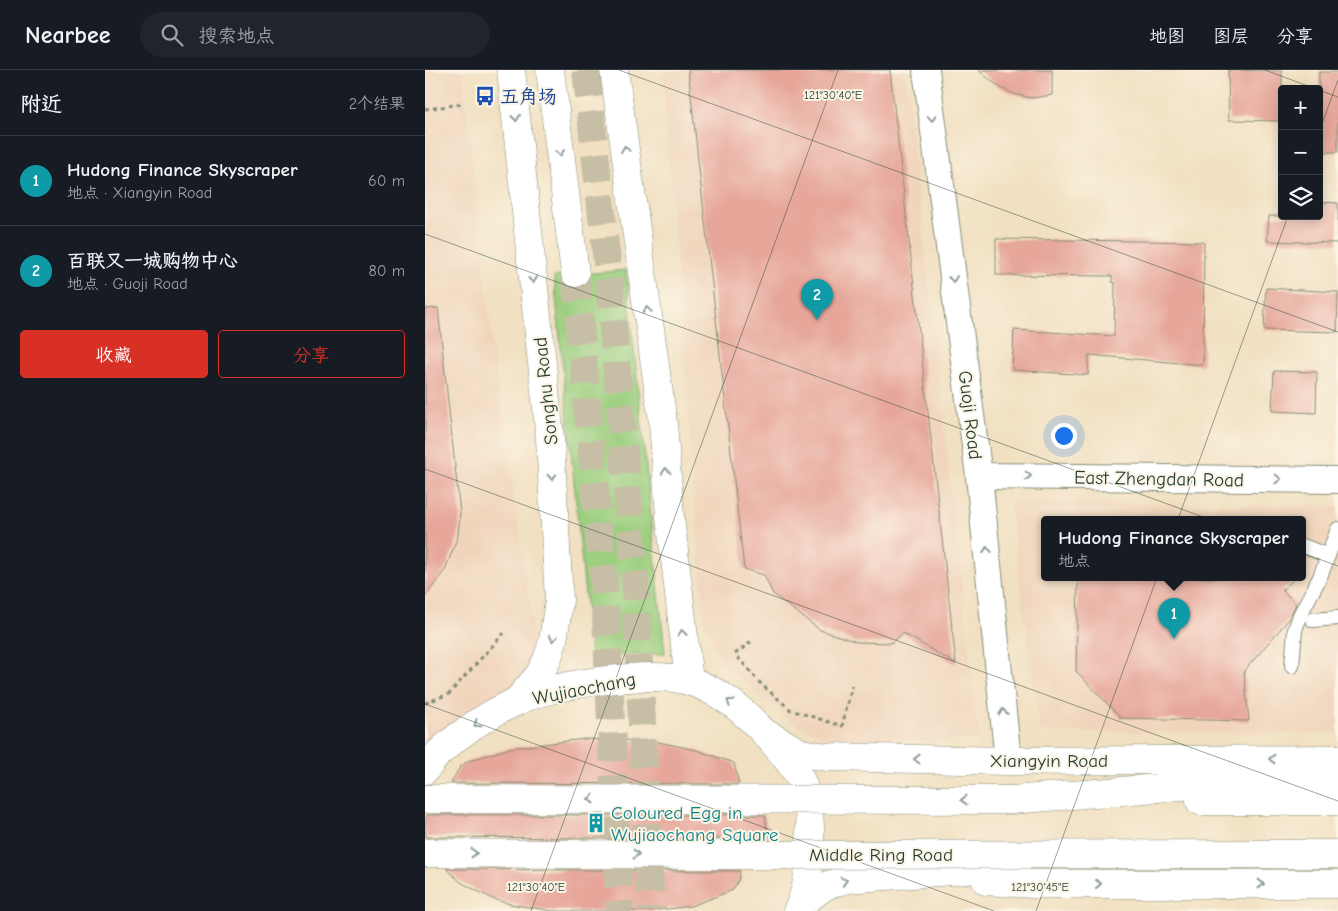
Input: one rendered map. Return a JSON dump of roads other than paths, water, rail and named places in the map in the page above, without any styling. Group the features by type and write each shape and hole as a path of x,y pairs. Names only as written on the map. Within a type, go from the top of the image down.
{"main road":[{"name":"Songhu Road","path":"511,70 550,439 559,600 553,641 547,660 539,675 516,702"},
{"path":"550,70 575,273"},
{"path":"614,70 663,423 669,516 689,681"},
{"name":"Wujiaochang","path":"430,757 480,721 516,702 555,690 610,679 650,677 689,681 720,694 744,712 794,767 805,787 810,820 811,854 799,907"},
{"name":"Xiangyin Road","path":"765,733 801,753 827,757 1008,761 1338,758"},
{"path":"1012,800 1338,773"},
{"path":"425,799 1338,801"},
{"name":"Middle Ring Road","path":"425,853 1338,854"},
{"path":"1013,854 1338,868"},
{"path":"799,907 825,886 847,879 892,874 1031,864 1338,859"},
{"path":"892,874 1033,884 1338,884"}],"street":[{"name":"Guoji Road","path":"926,70 979,476 1008,761"},
{"name":"East Zhengdan Road","path":"979,476 1338,480"}],"lane":[{"path":"1292,666 1295,630 1300,614 1320,577 1337,533"},
{"path":"1306,547 1328,556"},
{"path":"1313,620 1338,618"}],"tunnel":[{"path":"586,70 608,271 635,578 651,911"},
{"path":"575,273 605,595 620,911"}],"place":[{"name":"五角场","path":"485,96"},
{"name":"百联又一城购物中心","path":"817,320"},
{"name":"Hudong Finance Skyscraper","path":"1174,639"},
{"name":"Coloured Egg in Wujiaochang Square","path":"596,823"}]}
